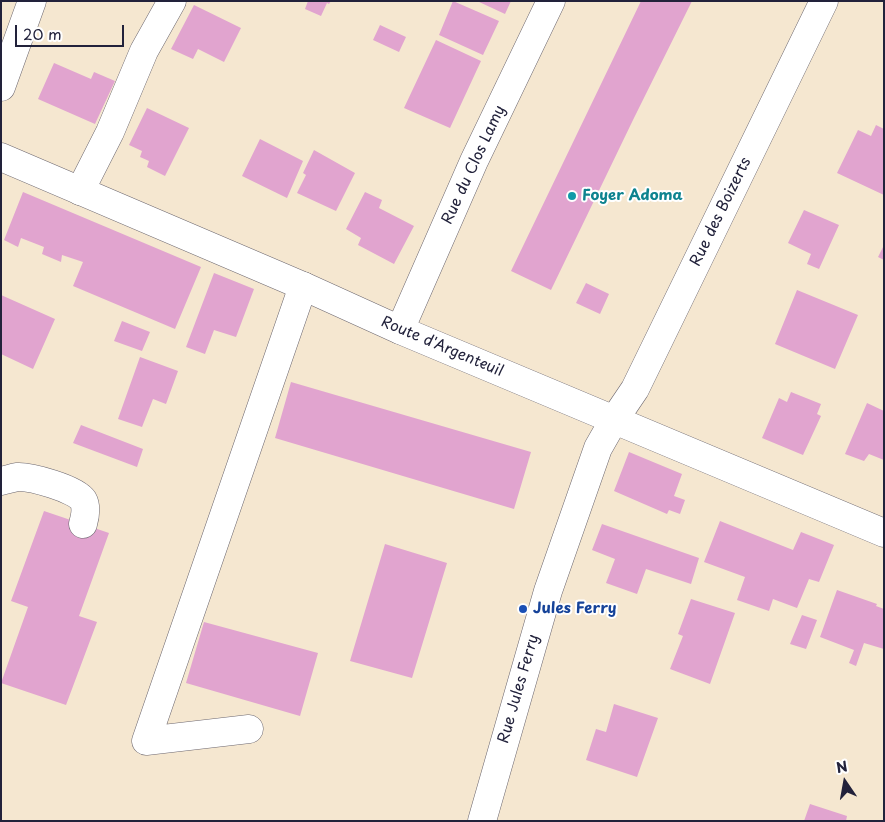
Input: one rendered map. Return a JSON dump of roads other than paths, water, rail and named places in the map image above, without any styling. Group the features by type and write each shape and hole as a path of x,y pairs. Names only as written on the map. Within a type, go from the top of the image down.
{"street":[{"path":"1,87 32,1"},
{"path":"80,191 110,132 144,51 172,1"},
{"name":"Rue du Clos Lamy","path":"400,330 474,161 552,1"},
{"name":"Rue des Boizerts","path":"614,420 634,389 824,1"},
{"name":"Route d'Argenteuil","path":"1,157 400,330 884,533"},
{"path":"249,729 146,741 302,286"},
{"name":"Rue Jules Ferry","path":"482,821 548,591 598,448 614,420"},
{"path":"1,481 18,477 45,482 73,492 83,500 86,511 83,524"}],"place":[{"name":"Foyer Adoma","path":"572,196"},
{"name":"Jules Ferry","path":"523,609"}]}
